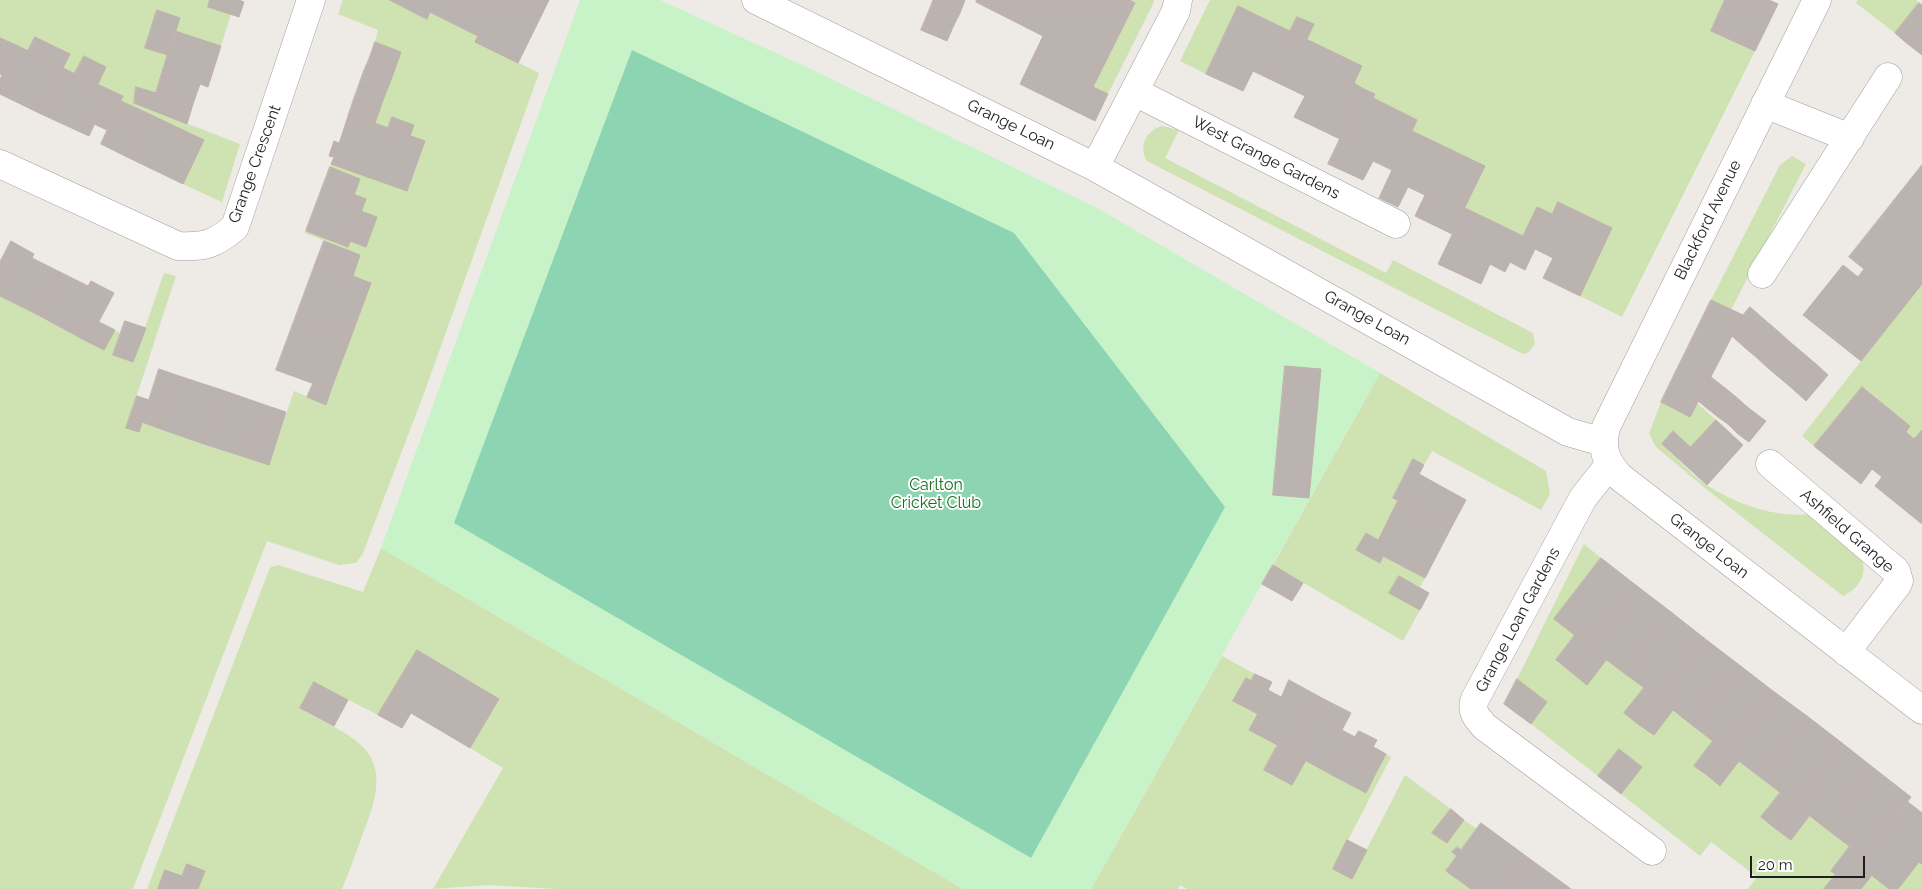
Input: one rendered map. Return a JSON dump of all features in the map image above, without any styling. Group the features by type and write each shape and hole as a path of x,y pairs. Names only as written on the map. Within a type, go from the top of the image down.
{"street":[{"name":"Grange Crescent","path":"0,164 178,246 200,247 220,240 235,227 311,0"},
{"name":"Grange Loan","path":"756,0 1095,167 1606,453 1620,477 1922,710"},
{"path":"1095,167 1176,11 1178,0"},
{"name":"Blackford Avenue","path":"1606,453 1606,427 1817,0"},
{"path":"1762,274 1888,77"},
{"name":"West Grange Gardens","path":"1135,92 1396,224"},
{"path":"1765,104 1850,138"},
{"name":"Grange Loan Gardens","path":"1606,453 1584,498 1475,699 1473,708 1485,727 1652,850"},
{"name":"Ashfield Grange","path":"1770,464 1896,572 1898,576 1897,585 1846,652"}],"green space":[{"path":"0,0 210,0 208,7 231,14 221,46 175,31 180,18 157,10 145,48 168,55 156,93 136,87 134,103 240,144 222,202 183,184 145,112 121,101 123,96 98,84 105,67 84,56 75,73 63,68 70,54 36,37 28,51 0,39"},
{"path":"343,0 390,0 427,19 430,12 478,36 476,42 539,73 423,396 363,553 356,563 339,565 267,541 133,889 0,889 0,296 104,350 115,330 120,333 113,355 133,362 164,273 176,276 126,428 139,432 142,422 269,465 294,391 326,405 371,283 353,276 360,255 305,233 306,231 347,246 350,241 366,247 377,217 361,211 354,195 360,179 330,167 331,164 407,191 425,142 410,136 414,125 392,117 388,128 375,123 401,52 375,42 378,30 338,14"},
{"name":"Carlton Cricket Club","path":"580,0 660,0 813,70 1099,209 1380,373 1091,889 963,889 381,548"},
{"path":"1129,0 1154,0 1154,2 1108,94 1093,87 1135,4"},
{"path":"1210,0 1725,0 1711,31 1755,51 1622,317 1580,296 1612,228 1559,202 1552,214 1523,236 1465,208 1485,166 1412,131 1417,120 1373,98 1375,94 1354,83 1362,66 1307,39 1313,24 1297,17 1290,31 1238,6 1206,74 1180,61"},
{"path":"1858,0 1916,0 1919,3 1895,33 1856,3"},
{"name":"Carlton Cricket Club","path":"632,50 1014,233 1225,507 1031,858 454,523"},
{"path":"1162,126 1179,130 1165,158 1386,273 1393,260 1533,333 1535,344 1529,352 1523,354 1147,161 1143,150 1145,140 1152,131"},
{"path":"1792,156 1806,164 1731,310 1711,300 1780,165"},
{"path":"1922,284 1922,430 1914,439 1906,432 1910,426 1862,387 1814,446 1802,436"},
{"path":"1380,373 1546,471 1550,494 1541,510 1432,451 1424,465 1412,460 1393,497 1398,501 1378,540 1366,533 1357,550 1380,563 1383,556 1425,578 1420,587 1399,576 1389,592 1420,610 1403,641 1273,565"},
{"path":"1661,402 1690,417 1697,403 1716,420 1691,447 1673,431 1662,444 1684,466 1708,486 1720,493 1758,509 1784,514 1812,514 1847,542 1861,558 1863,565 1862,577 1855,588 1843,596 1705,488 1656,447 1649,434"},
{"path":"1584,544 1601,558 1555,619 1575,635 1556,661 1587,684 1607,659 1644,688 1625,712 1673,710 1713,741 1694,766 1720,786 1739,761 1780,793 1761,817 1791,840 1810,815 1850,846 1831,870 1836,874 1824,889 1748,889 1757,877 1711,842 1700,856 1621,794 1641,766 1619,749 1598,776 1531,724 1547,702 1517,679"},
{"path":"381,548 963,889 556,889 488,885 433,889 503,768 470,748 499,699 417,650 378,715 314,682 300,708 355,740 370,756 375,767 376,791 373,803 342,889 198,889 205,871 188,864 182,876 166,870 158,889 147,889 271,567 278,565 363,592"},
{"path":"1222,656 1255,674 1251,681 1245,678 1234,701 1258,714 1249,730 1277,746 1264,770 1306,760 1365,793 1386,754 1391,757 1333,869 1352,878 1405,775 1451,809 1433,833 1447,843 1464,820 1477,829 1461,850 1457,847 1453,852 1457,856 1446,871 1471,889 1187,889 1180,885 1178,889 1091,889"},
{"path":"1919,862 1922,864 1922,889 1898,889"},
{"path":"1872,875 1889,889 1861,889"}],"building":[{"path":"210,0 239,0 244,2 239,17 208,7"},
{"path":"390,0 466,0 454,24 430,12 427,19"},
{"path":"466,0 549,0 518,63 475,42 478,36 454,24"},
{"path":"934,0 965,0 960,13"},
{"path":"977,0 1129,0 1135,3 1093,87 1108,94 1095,121 1020,84 1043,36 976,2"},
{"path":"1725,0 1769,0 1778,4 1755,51 1711,31"},
{"path":"933,1 960,13 953,27 927,16"},
{"path":"1919,3 1922,5 1922,19 1904,41 1895,33"},
{"path":"1238,6 1362,66 1354,83 1364,89 1340,139 1294,117 1305,96 1253,71 1243,91 1206,74"},
{"path":"157,10 180,18 168,55 145,48"},
{"path":"927,16 953,27 947,41 921,30"},
{"path":"1297,17 1314,24 1307,39 1290,31"},
{"path":"1922,19 1922,37 1913,48 1904,41"},
{"path":"175,31 221,46 208,87 200,84 193,104 156,93"},
{"path":"35,37 70,54 63,68 28,51"},
{"path":"1922,37 1922,55 1913,48"},
{"path":"0,38 16,45 2,75 0,74"},
{"path":"375,42 401,52 396,66 370,57"},
{"path":"16,45 63,68 41,114 0,94 0,80"},
{"path":"84,56 106,67 98,84 75,73"},
{"path":"370,57 396,66 391,80 364,71"},
{"path":"63,68 110,90 89,136 41,114"},
{"path":"364,71 391,80 385,95 359,85"},
{"path":"359,85 385,95 380,109 354,99"},
{"path":"136,87 193,104 187,124 134,103"},
{"path":"1364,89 1375,94 1373,98 1417,120 1412,131 1485,166 1452,234 1415,216 1425,195 1408,187 1398,207 1379,198 1392,170 1373,161 1363,180 1328,164"},
{"path":"110,90 123,96 107,130 94,124"},
{"path":"354,99 380,109 375,123 349,114"},
{"path":"121,101 145,112 125,156 101,144"},
{"path":"145,112 204,140 183,184 125,156"},
{"path":"349,114 425,141 407,191 331,164 334,157 329,156 334,141 339,143"},
{"path":"392,117 414,125 410,136 388,128"},
{"path":"1922,165 1922,284 1861,361 1803,315 1843,265 1858,277 1864,269 1849,257"},
{"path":"330,167 360,179 354,195 324,183"},
{"path":"324,183 366,199 348,247 306,231"},
{"path":"1558,202 1612,228 1580,296 1543,278 1553,258 1535,249 1525,270 1510,262 1505,272 1490,264 1481,284 1438,264 1465,208 1523,236 1537,207 1552,214"},
{"path":"361,211 377,217 366,247 350,241"},
{"path":"11,241 34,254 32,258 60,272 38,315 0,296 0,262"},
{"path":"324,241 360,255 353,276 316,262"},
{"path":"316,262 371,283 351,337 296,316"},
{"path":"60,272 88,286 91,281 114,293 88,342 38,315"},
{"path":"1711,300 1743,315 1690,417 1661,402"},
{"path":"1750,307 1766,321 1744,347 1732,336 1743,315"},
{"path":"296,316 351,337 331,390 276,370"},
{"path":"125,321 146,328 133,362 113,355"},
{"path":"1766,321 1779,332 1756,357 1744,347"},
{"path":"99,322 115,330 104,350 88,342"},
{"path":"1779,332 1790,342 1768,368 1756,357"},
{"path":"1790,342 1803,353 1781,379 1768,368"},
{"path":"1803,353 1816,364 1794,390 1781,379"},
{"path":"1816,364 1828,375 1806,401 1794,390"},
{"path":"1285,366 1321,369 1309,498 1273,495"},
{"path":"159,369 176,375 158,428 142,422"},
{"path":"176,375 222,390 204,444 158,428"},
{"path":"1711,377 1725,388 1708,409 1698,401"},
{"path":"313,384 331,390 326,405 307,397"},
{"path":"1862,387 1910,426 1906,432 1914,439 1922,430 1922,524 1875,486 1882,477 1872,469 1861,484 1814,446"},
{"path":"1725,388 1735,396 1718,417 1708,409"},
{"path":"222,390 268,406 251,459 204,444"},
{"path":"137,396 149,400 139,432 126,428"},
{"path":"1735,396 1745,405 1729,425 1718,417"},
{"path":"1745,405 1755,413 1738,434 1729,425"},
{"path":"268,406 286,412 269,465 251,459"},
{"path":"1755,413 1766,421 1749,442 1738,434"},
{"path":"1716,420 1743,445 1707,485 1684,464 1696,452 1691,447"},
{"path":"1673,431 1696,452 1684,464 1662,444"},
{"path":"1413,459 1424,465 1419,474 1466,500 1451,528 1393,498"},
{"path":"1398,501 1451,528 1425,578 1383,556 1380,563 1356,550 1366,533 1378,540"},
{"path":"1601,558 1637,586 1590,647 1554,619"},
{"path":"1273,565 1303,583 1292,601 1262,584"},
{"path":"1399,576 1429,593 1420,610 1389,593"},
{"path":"1637,586 1671,612 1624,673 1590,647"},
{"path":"1671,612 1704,638 1658,698 1624,673"},
{"path":"1575,635 1590,647 1571,672 1556,660"},
{"path":"1704,638 1738,664 1692,725 1658,698"},
{"path":"1590,647 1607,659 1587,685 1571,672"},
{"path":"417,650 499,699 470,748 411,713 402,728 378,715"},
{"path":"1738,664 1773,691 1727,752 1692,725"},
{"path":"1255,674 1272,682 1268,690 1251,681"},
{"path":"1246,678 1270,691 1258,714 1233,701"},
{"path":"1517,679 1547,702 1531,724 1504,704"},
{"path":"1289,680 1320,697 1290,752 1249,730 1270,691 1281,697"},
{"path":"314,682 348,700 334,726 300,708"},
{"path":"1644,688 1658,698 1638,724 1624,713"},
{"path":"1773,691 1807,716 1760,777 1727,752"},
{"path":"1320,697 1351,713 1342,730 1353,736 1332,775 1290,752"},
{"path":"1658,698 1673,710 1654,735 1638,724"},
{"path":"1807,716 1842,743 1795,804 1760,777"},
{"path":"1359,731 1377,740 1373,747 1355,737"},
{"path":"1353,736 1379,750 1366,773 1340,759"},
{"path":"1713,741 1727,752 1708,776 1694,766"},
{"path":"1842,743 1875,769 1828,830 1795,804"},
{"path":"1277,746 1290,752 1277,777 1264,770"},
{"path":"1619,749 1642,767 1621,794 1598,776"},
{"path":"1379,750 1386,754 1378,769 1370,765"},
{"path":"1290,752 1306,760 1292,785 1277,777"},
{"path":"1727,752 1739,761 1720,786 1708,776"},
{"path":"1340,759 1366,773 1370,765 1378,769 1366,793 1332,775"},
{"path":"1875,769 1911,797 1865,858 1828,830"},
{"path":"1780,793 1795,804 1776,829 1761,817"},
{"path":"1908,802 1922,813 1922,864 1919,862 1898,889 1889,889 1859,865"},
{"path":"1795,804 1810,815 1791,840 1776,829"},
{"path":"1451,809 1464,820 1447,843 1432,833"},
{"path":"1481,823 1530,859 1509,889 1471,889 1446,871"},
{"path":"1347,840 1367,850 1352,879 1333,869"},
{"path":"1850,846 1865,858 1846,882 1831,871"},
{"path":"1457,847 1461,850 1457,856 1452,852"},
{"path":"1530,859 1556,878 1571,889 1509,889"},
{"path":"187,864 205,871 198,889 177,889"},
{"path":"1859,865 1872,875 1861,889 1841,889"},
{"path":"165,870 182,876 177,889 158,889"},
{"path":"1836,874 1846,882 1841,889 1824,889"}]}
